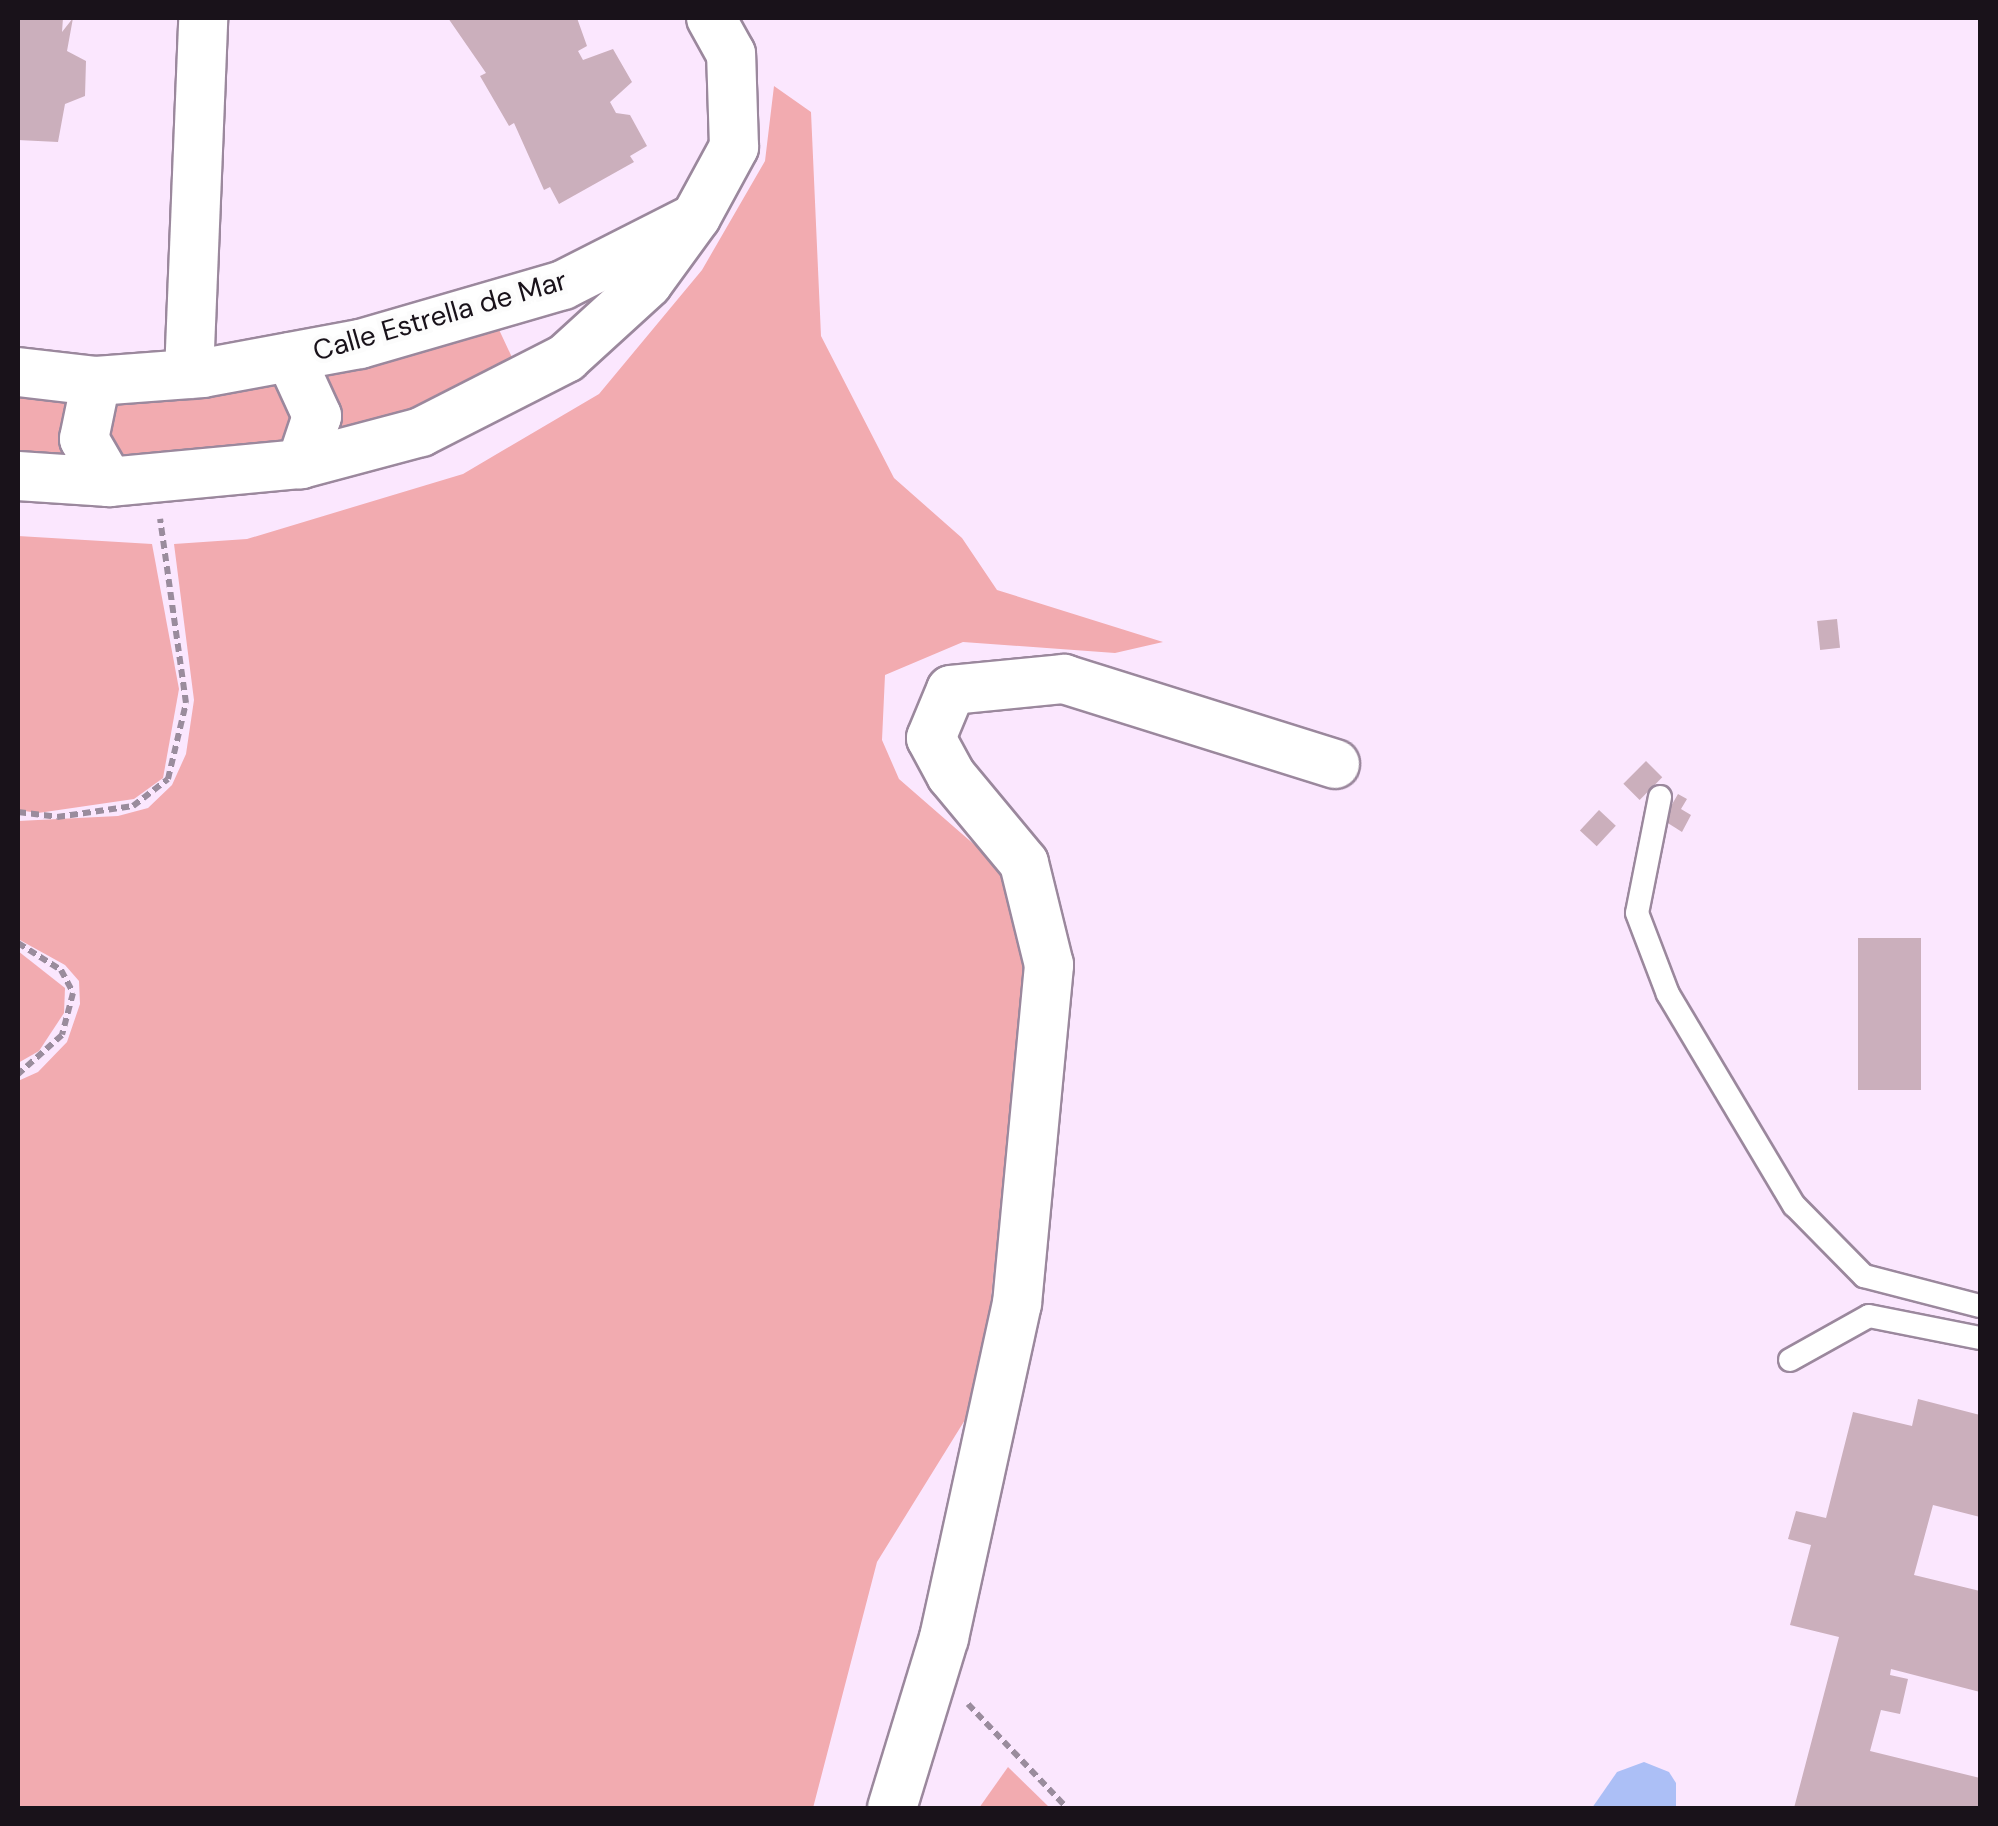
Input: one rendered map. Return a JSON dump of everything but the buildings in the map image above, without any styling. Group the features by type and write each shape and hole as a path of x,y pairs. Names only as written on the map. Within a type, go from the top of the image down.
{"street":[{"path":"189,374 203,18"},
{"path":"18,476 130,480 301,464 421,432 566,358 648,283 696,217 734,147 731,54 711,18"},
{"name":"Calle Estrella de Mar","path":"18,372 96,381 189,374 360,344 563,285 696,217"},
{"name":"Calle Estrella de Mar","path":"290,357 318,416 301,464"},
{"path":"96,381 84,439 130,480"},
{"path":"892,1808 935,1669 1016,1304 1048,965 1024,863 951,775 931,738 951,690 1064,678 1336,764"}],"lane":[{"path":"1660,797 1644,852 1638,913 1668,994 1794,1205 1864,1276 1980,1306"},
{"path":"1790,1360 1869,1316 1980,1338"}],"path":[{"path":"18,812 57,817 134,806 168,779 186,703 130,480"},
{"path":"18,943 61,970 73,993 62,1035 18,1074"},
{"path":"935,1669 1067,1808"}],"shaded area":[{"path":"774,86 811,112 821,336 894,478 962,538 997,590 1163,642 1115,653 963,642 885,675 882,740 899,779 1000,867 1037,1013 996,1251 981,1394 877,1562 813,1808 18,1808 18,1081 38,1072 67,1042 80,1004 79,981 65,965 18,939 18,821 118,816 148,808 172,785 186,754 194,700 174,544 247,539 463,474 599,394 702,270 765,161"},
{"path":"495,321 516,366 340,438 339,407 324,369"},
{"path":"264,378 295,401 289,443 123,465 103,437 106,416 120,398"},
{"path":"18,393 69,393 62,441 69,471 18,463"},
{"path":"18,536 152,544 179,689 163,778 134,799 38,813 18,810"},
{"path":"18,951 65,988 64,1013 39,1051 18,1063"},
{"path":"1008,1767 1050,1808 979,1808"}],"water":[{"path":"1644,1762 1669,1772 1676,1783 1676,1808 1592,1808 1617,1772"}]}
